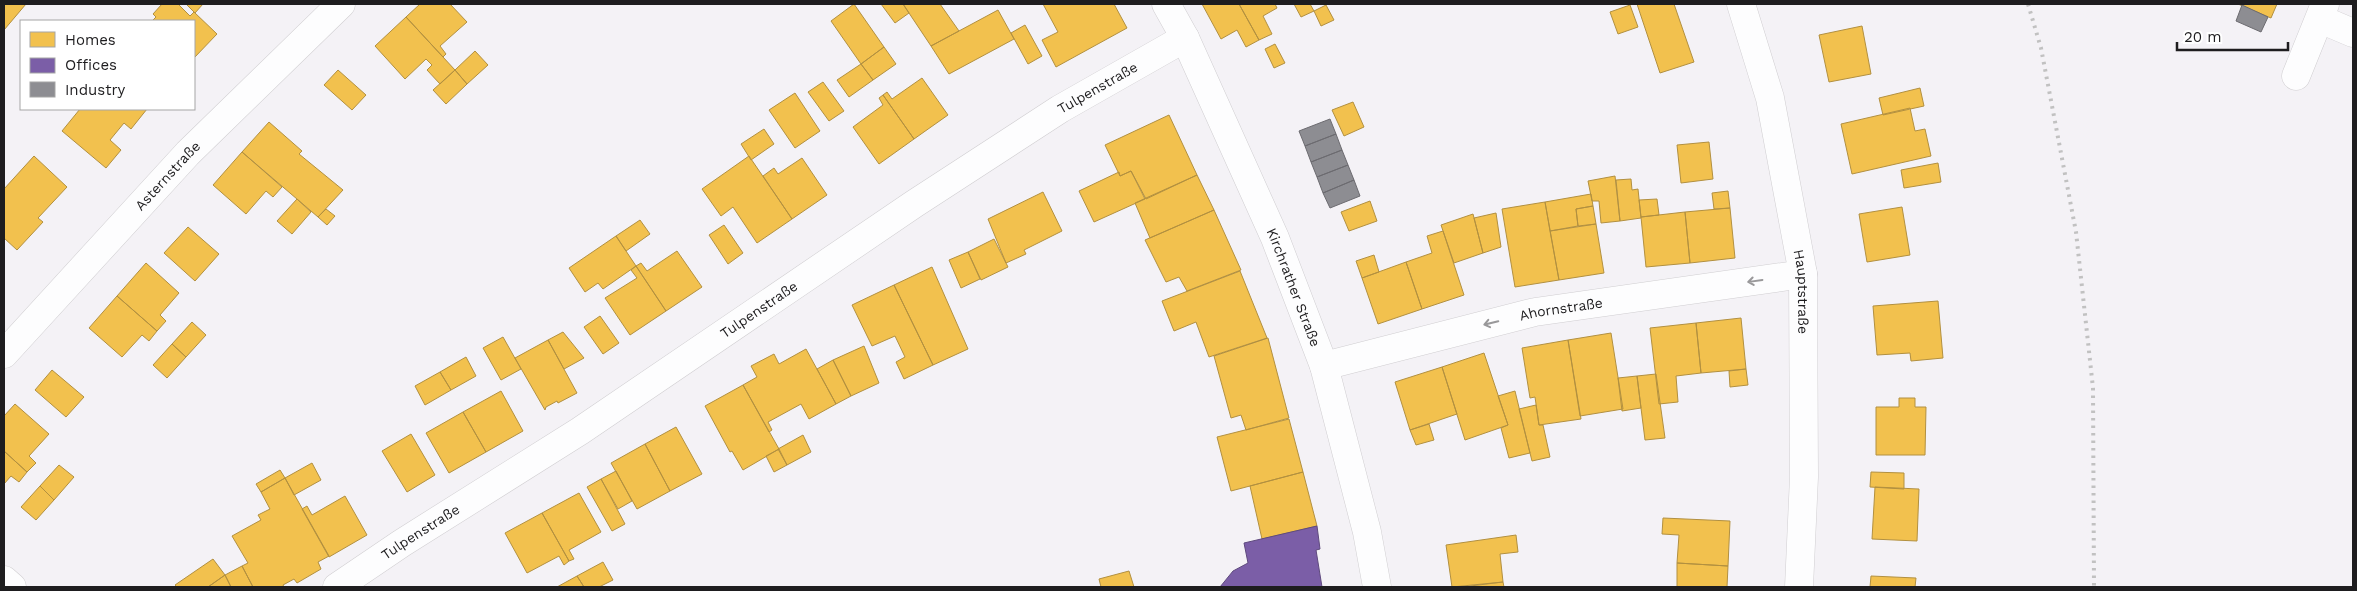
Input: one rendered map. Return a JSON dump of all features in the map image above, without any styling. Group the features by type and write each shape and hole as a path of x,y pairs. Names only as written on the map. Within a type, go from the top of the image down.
{"street":[{"name":"Asternstraße","path":"4,354 188,153 341,4"},
{"name":"Kirchrather Straße","path":"1166,4 1184,38 1275,238 1324,366 1367,532 1377,587"},
{"name":"Hauptstraße","path":"1741,4 1770,98 1803,274 1804,477 1799,587"},
{"path":"2296,76 2322,11 2353,33"},
{"name":"Tulpenstraße","path":"337,587 402,543 580,431 922,198 1060,109 1184,38"},
{"name":"Ahornstraße","path":"1324,366 1535,312 1803,274"},
{"path":"4,580 12,587"}],"building: Homes":[{"path":"4,4 26,4 4,30"},
{"path":"162,4 178,4 190,16 194,12 217,34 195,57 195,20 153,20 156,17 153,14"},
{"path":"186,4 203,4 195,13"},
{"path":"420,4 450,4 467,22 440,46 446,54 443,57 406,17"},
{"path":"854,4 884,47 861,64 831,21"},
{"path":"881,4 903,4 909,13 895,23"},
{"path":"903,4 940,4 959,31 931,46"},
{"path":"1043,4 1114,4 1127,28 1056,67 1042,40 1058,32"},
{"path":"1202,4 1239,4 1259,40 1246,47 1237,30 1221,39"},
{"path":"1239,4 1275,4 1277,8 1263,16 1272,34 1259,40"},
{"path":"1294,4 1310,4 1314,11 1301,17"},
{"path":"1637,4 1674,4 1694,62 1660,73"},
{"path":"2238,4 2277,4 2271,18"},
{"path":"1326,5 1334,20 1321,26 1314,11"},
{"path":"1630,5 1638,27 1618,34 1610,12"},
{"path":"998,10 1014,39 949,74 931,46"},
{"path":"406,17 455,70 440,84 427,70 432,65 426,59 405,79 375,46"},
{"path":"1025,25 1042,56 1028,64 1011,33"},
{"path":"1862,26 1871,74 1829,82 1819,35"},
{"path":"1275,44 1285,63 1274,68 1265,49"},
{"path":"884,47 896,64 873,80 861,64"},
{"path":"475,51 488,65 467,84 455,70"},
{"path":"861,64 873,80 849,97 837,80"},
{"path":"338,70 366,95 352,110 324,85"},
{"path":"455,70 467,84 446,104 433,90"},
{"path":"922,78 948,115 914,139 883,95 887,92 892,99"},
{"path":"823,82 844,111 829,121 808,92"},
{"path":"1920,88 1924,106 1883,115 1879,98"},
{"path":"795,93 820,131 795,148 769,110"},
{"path":"883,95 914,139 879,164 853,127 883,105 879,98"},
{"path":"1353,102 1364,127 1344,136 1332,110"},
{"path":"1910,108 1915,131 1925,129 1931,156 1852,174 1841,124"},
{"path":"79,110 146,110 131,129 124,123 110,140 121,150 106,168 62,131"},
{"path":"1169,115 1197,175 1146,199 1131,171 1120,176 1105,145"},
{"path":"269,122 302,151 299,154 343,190 318,217 242,152"},
{"path":"764,129 774,144 751,160 741,144"},
{"path":"1709,142 1713,179 1681,183 1677,145"},
{"path":"242,152 282,187 273,197 266,191 246,214 213,185"},
{"path":"34,156 67,187 38,218 43,222 17,250 4,238 4,189"},
{"path":"749,156 792,219 757,243 733,207 721,216 702,189"},
{"path":"802,158 827,195 792,219 763,176 774,168 778,174"},
{"path":"1938,163 1941,182 1904,188 1901,170"},
{"path":"1131,171 1145,199 1094,222 1079,191 1119,172 1120,176"},
{"path":"1197,175 1214,210 1150,238 1135,203"},
{"path":"1615,176 1620,221 1601,223 1599,201 1592,201 1588,181"},
{"path":"1631,179 1632,190 1638,189 1641,218 1620,221 1616,180"},
{"path":"1728,191 1730,208 1714,209 1712,193"},
{"path":"1043,192 1062,231 1024,250 1026,254 1006,263 988,219"},
{"path":"1591,194 1593,206 1576,209 1578,226 1550,231 1545,202"},
{"path":"297,199 311,212 292,234 277,221"},
{"path":"1657,199 1659,215 1641,217 1639,200"},
{"path":"1370,201 1377,221 1349,231 1341,212"},
{"path":"1545,202 1559,280 1515,287 1502,209"},
{"path":"1593,206 1596,224 1578,226 1576,209"},
{"path":"1902,207 1910,255 1867,262 1859,214"},
{"path":"1730,208 1735,258 1690,263 1685,212"},
{"path":"326,209 335,216 327,225 318,217"},
{"path":"1214,210 1241,270 1187,291 1179,277 1166,282 1145,240"},
{"path":"1685,212 1690,263 1646,267 1641,217"},
{"path":"1496,213 1501,247 1483,253 1474,218"},
{"path":"1473,214 1483,253 1454,263 1441,225"},
{"path":"640,220 650,234 626,251 616,236"},
{"path":"1596,224 1604,273 1559,280 1550,231"},
{"path":"724,225 743,253 728,264 709,235"},
{"path":"188,227 219,254 195,281 164,253"},
{"path":"1443,231 1464,295 1422,309 1406,262 1432,253 1427,236"},
{"path":"616,236 636,266 603,289 598,283 585,292 569,268"},
{"path":"994,239 1008,267 981,280 968,252"},
{"path":"677,251 702,287 666,311 636,266 641,263 647,271"},
{"path":"968,252 980,279 961,288 949,260"},
{"path":"1374,255 1379,272 1362,278 1356,261"},
{"path":"1406,262 1422,309 1378,324 1362,278"},
{"path":"146,263 179,293 160,315 166,321 157,331 117,296"},
{"path":"636,266 666,311 630,335 605,298 637,278 631,270"},
{"path":"932,267 968,349 933,365 894,285"},
{"path":"1240,271 1267,338 1209,357 1196,322 1174,331 1162,301"},
{"path":"894,285 933,365 904,379 896,362 905,357 895,336 872,346 852,305"},
{"path":"117,296 157,331 149,341 142,335 122,357 89,328"},
{"path":"1938,301 1943,358 1911,361 1910,353 1877,355 1873,306"},
{"path":"600,316 619,343 603,354 584,327"},
{"path":"1741,318 1746,369 1701,373 1696,323"},
{"path":"192,322 206,335 186,357 172,344"},
{"path":"1696,323 1701,373 1676,376 1678,402 1659,404 1650,328"},
{"path":"563,332 584,358 564,369 548,340"},
{"path":"1611,333 1623,409 1580,416 1568,340"},
{"path":"503,337 521,369 501,380 483,348"},
{"path":"1268,338 1289,418 1246,430 1241,415 1231,418 1214,356"},
{"path":"548,340 577,393 558,403 557,401 546,407 545,410 515,358"},
{"path":"1568,340 1581,419 1539,425 1535,397 1530,398 1522,348"},
{"path":"172,344 186,357 167,378 153,365"},
{"path":"864,346 879,383 851,396 833,360"},
{"path":"806,349 836,404 809,419 801,404 768,422 772,430 769,432 743,385 757,377 751,366 774,354 779,364"},
{"path":"1484,353 1508,425 1465,440 1442,367"},
{"path":"466,357 476,376 451,390 440,372"},
{"path":"833,360 851,396 836,404 817,369"},
{"path":"1442,367 1457,414 1410,430 1395,382"},
{"path":"1746,369 1748,385 1730,387 1729,371"},
{"path":"52,370 84,397 66,417 35,390"},
{"path":"440,372 451,390 425,405 415,386"},
{"path":"1656,374 1665,438 1645,440 1637,376"},
{"path":"1637,376 1641,408 1622,411 1618,378"},
{"path":"743,385 779,449 743,470 732,451 730,452 705,406"},
{"path":"501,391 523,431 486,452 463,412"},
{"path":"1515,391 1530,453 1509,458 1501,428 1508,425 1498,396"},
{"path":"1899,398 1915,398 1915,407 1926,407 1925,455 1876,455 1876,407 1899,407"},
{"path":"15,404 49,434 29,456 36,463 27,472 4,451 4,416"},
{"path":"1536,405 1539,425 1543,425 1550,457 1532,461 1519,409"},
{"path":"463,412 486,452 449,473 426,433"},
{"path":"1289,419 1303,472 1231,491 1217,437"},
{"path":"1429,424 1434,440 1416,445 1410,430"},
{"path":"676,427 702,474 670,491 645,444"},
{"path":"411,434 435,475 407,492 382,451"},
{"path":"803,435 811,452 787,465 778,449"},
{"path":"645,444 670,491 637,509 611,463"},
{"path":"779,449 787,465 774,472 766,456"},
{"path":"4,451 27,472 19,482 11,476 4,484"},
{"path":"312,463 321,480 294,495 285,478"},
{"path":"59,465 74,477 54,500 40,486"},
{"path":"280,470 285,478 261,492 256,484"},
{"path":"616,471 632,501 618,509 601,479"},
{"path":"1303,472 1317,526 1262,539 1250,486"},
{"path":"1871,472 1904,473 1904,489 1870,487"},
{"path":"285,478 329,556 318,562 321,569 297,583 294,579 283,585 284,587 253,587 242,566 248,563 232,536 261,520 258,515 270,509 261,492"},
{"path":"601,479 625,524 612,531 587,487"},
{"path":"40,486 54,500 36,520 21,507"},
{"path":"1875,487 1919,489 1917,541 1872,539"},
{"path":"579,493 601,532 569,550 574,559 569,561 542,513"},
{"path":"345,496 367,535 329,557 302,509 307,506 312,515"},
{"path":"542,513 569,561 564,565 559,556 527,573 505,533"},
{"path":"1663,518 1730,521 1728,566 1677,563 1679,535 1662,534"},
{"path":"1516,535 1518,552 1500,554 1503,582 1452,587 1446,545"},
{"path":"213,559 225,575 208,587 177,587 175,585"},
{"path":"603,562 613,580 599,587 584,587 577,576"},
{"path":"1677,563 1728,566 1727,587 1677,587"},
{"path":"242,566 253,587 231,587 225,575"},
{"path":"1129,571 1134,587 1101,587 1099,579"},
{"path":"225,575 231,587 208,587"},
{"path":"577,576 584,587 557,587"},
{"path":"1871,576 1916,578 1915,587 1870,587"},
{"path":"1503,582 1504,587 1462,587"}],"building: Offices":[{"path":"1317,526 1320,549 1316,550 1322,587 1220,587 1233,571 1248,563 1244,543"}],"building: Industry":[{"path":"2242,5 2268,17 2261,32 2236,21"},
{"path":"1330,119 1336,134 1305,146 1299,131"},
{"path":"1336,134 1342,150 1311,162 1305,146"},
{"path":"1342,150 1348,165 1317,177 1311,162"},
{"path":"1348,165 1354,180 1323,193 1317,177"},
{"path":"1354,180 1360,196 1330,208 1323,193"}],"railway":[{"path":"2028,4 2041,48 2076,232 2093,388 2094,587"}]}
